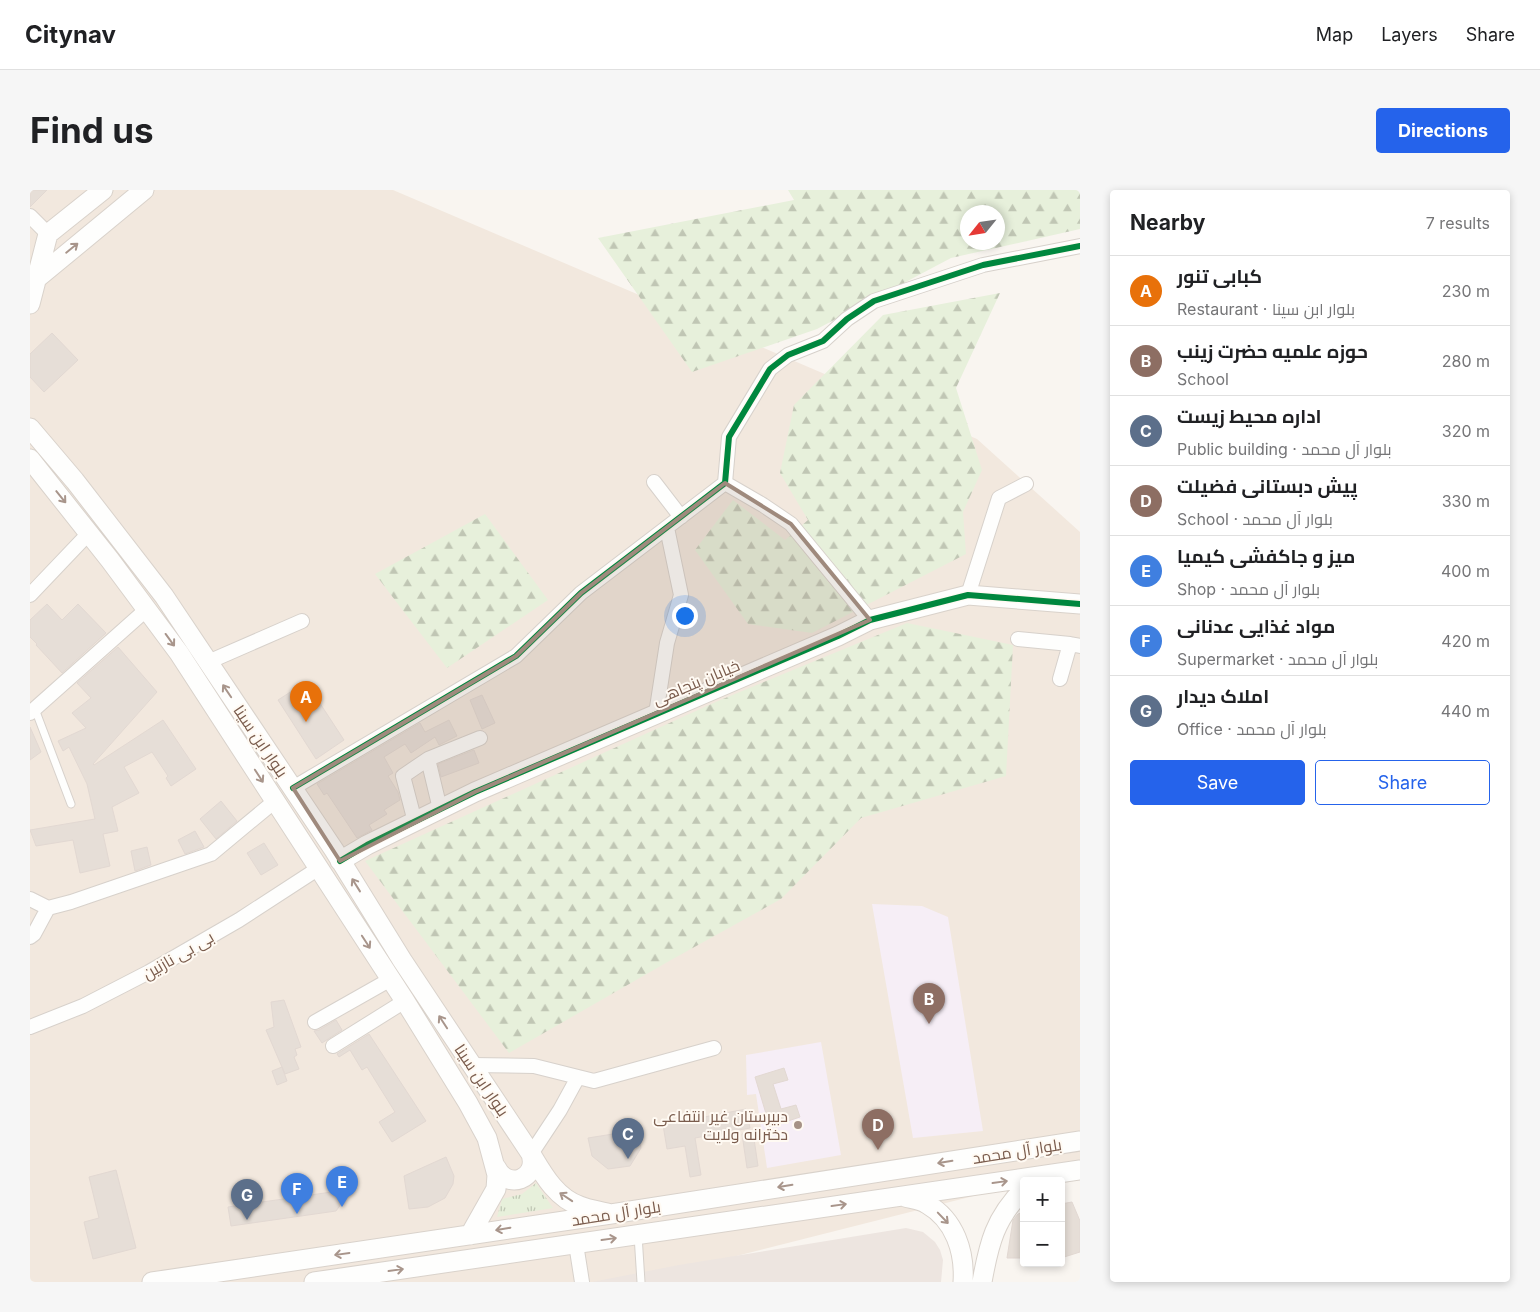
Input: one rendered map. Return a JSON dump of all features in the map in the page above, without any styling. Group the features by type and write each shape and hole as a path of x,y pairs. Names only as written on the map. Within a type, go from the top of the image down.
{"main road":[{"path":"30,304 33,277 48,234 102,190"},
{"path":"33,277 144,190"},
{"name":"بلوار ابن سینا","path":"30,428 75,481 164,596 293,788 402,960 532,1154 545,1177 559,1193 578,1206 611,1214"},
{"name":"بلوار ابن سینا","path":"30,459 89,533 179,653 391,979 468,1103 486,1138 496,1167 496,1189 470,1235"},
{"name":"خیابان پنجاهی","path":"340,861 367,845 474,792 838,636 870,620 968,595 1080,604"},
{"name":"بلوار آل محمد","path":"152,1282 218,1277 470,1235 1080,1141"},
{"path":"496,1167 498,1172 506,1179 522,1179 532,1168 532,1154"},
{"name":"بلوار آل محمد","path":"1051,1177 1080,1170"},
{"name":"بلوار آل محمد","path":"314,1282 901,1196 1020,1183"},
{"path":"982,1282 988,1252 999,1220 1020,1195"},
{"path":"901,1196 927,1204 943,1217 956,1233 961,1251 964,1282"},
{"path":"961,1251 988,1252"}],"street":[{"path":"30,216 48,234"},
{"path":"293,788 516,656 580,593 725,484 730,437 770,368 788,355 823,341 846,319 874,301 983,265 1080,246"},
{"path":"654,482 681,517"},
{"path":"725,484 763,505 791,524 870,620"},
{"path":"968,595 999,498 1026,484"},
{"path":"656,714 667,644 681,595 667,528"},
{"path":"30,595 89,533"},
{"path":"32,711 147,609"},
{"path":"208,662 302,621"},
{"path":"1018,639 1075,645 1060,679"},
{"path":"416,822 403,776 428,759 480,738"},
{"path":"428,759 440,809"},
{"path":"30,899 48,908 71,902 211,854 275,801"},
{"name":"بی بی نازنین","path":"30,1027 83,1006 150,972 239,920 319,868"},
{"path":"30,937 34,934 48,908"},
{"path":"315,1022 391,979"},
{"path":"333,1046 405,1001"},
{"path":"471,1065 534,1066 594,1081 714,1048"},
{"path":"532,1154 578,1077"},
{"path":"576,1244 582,1282"}],"lane":[{"path":"32,711 71,804"},
{"path":"638,1235 641,1282"}],"highlighted area":[{"path":"725,483 791,524 870,620 475,792 340,861 293,788 516,656 581,593"}],"shaded area":[{"path":"30,190 393,190 977,439 1080,532 1080,1169 1048,1177 1020,1177 1020,1184 634,1282 30,1282"},
{"path":"872,904 922,906 948,917 983,1131 913,1138"},
{"name":"دبیرستان غیر انتفاعی دخترانه ولایت","path":"821,1042 841,1155 767,1168 756,1094 747,1095 746,1055"},
{"path":"906,1228 923,1232 935,1242 943,1260 941,1282 592,1282 679,1265"}],"green space":[{"path":"788,190 1080,190 1080,229 1005,246 1005,205 960,205 960,250 987,250 951,258 817,329 692,372 598,238 794,200"},
{"path":"1000,293 956,388 982,470 963,512 966,554 812,633 748,624 695,550 733,500 785,540 808,520 780,473 794,405 883,315"},
{"path":"485,514 548,600 447,668 375,574"},
{"path":"907,623 1013,645 1006,776 861,818 781,899 509,1053 365,861 718,701"},
{"path":"536,1183 553,1208 497,1217 502,1199 522,1194"}],"building":[{"path":"30,190 47,190 30,207"},
{"path":"52,333 78,360 44,392 30,377 30,354"},
{"path":"47,604 62,620 78,604 106,633 62,673 30,637 30,620"},
{"path":"118,647 157,692 93,764 163,720 196,769 171,786 166,778 168,776 152,752 124,767 139,793 112,807 118,831 103,834 110,866 80,873 73,840 36,846 30,830 95,819 87,784 69,747 63,751 58,741 86,728 72,713 91,698 77,683"},
{"path":"306,682 344,740 316,759 278,700"},
{"path":"482,695 495,723 482,729 470,700"},
{"path":"449,720 457,736 439,745 435,737 411,753 405,744 384,757 393,773 388,776 398,792 400,800 384,810 387,814 369,825 372,830 357,838 327,793 324,795 317,784 420,723 425,732"},
{"path":"30,727 41,752 30,760"},
{"path":"474,750 479,763 441,777 438,764"},
{"path":"221,801 237,821 216,839 200,819"},
{"path":"195,831 204,847 185,854 178,840"},
{"path":"264,843 278,865 261,875 247,853"},
{"path":"147,847 151,865 135,871 131,851"},
{"path":"284,1000 301,1047 295,1049 297,1055 294,1057 299,1069 285,1074 266,1030 274,1027 271,1002"},
{"path":"336,1020 342,1030 322,1043 314,1031"},
{"path":"369,1034 426,1121 392,1142 379,1122 395,1112 367,1067 362,1070 350,1050 339,1057 337,1054"},
{"path":"282,1067 287,1081 277,1085 272,1071"},
{"path":"784,1068 788,1080 773,1084 781,1109 796,1105 800,1117 770,1127 755,1077"},
{"path":"746,1109 750,1128 695,1138 701,1175 690,1177 685,1146 667,1149 663,1125"},
{"path":"638,1130 641,1148 630,1166 608,1169 592,1156 588,1138"},
{"path":"753,1132 758,1166 747,1168 742,1134"},
{"path":"446,1157 454,1176 453,1184 445,1198 428,1207 409,1209 404,1176"},
{"path":"116,1170 136,1248 93,1259 84,1222 99,1218 89,1177"},
{"path":"352,1189 336,1211 231,1226 228,1207"},
{"path":"1072,1202 1080,1221 1080,1252 1065,1257 1065,1222 1065,1203"},
{"path":"1020,1213 1020,1258 1007,1258 1013,1220"}],"cycle path":[{"path":"293,788 516,656 581,593 725,483 729,437 770,369 788,355 823,341 847,319 874,301 983,265 1080,246"},
{"path":"340,861 367,845 475,792 838,636 870,620 968,595 1080,604"}],"place":[{"name":"کبابی تنور","path":"306,722"},
{"name":"حوزه علمیه حضرت زینب","path":"929,1024"},
{"name":"دبیرستان غیر انتفاعی دخترانه ولایت","path":"798,1125"},
{"name":"پیش دبستانی فضیلت","path":"878,1150"},
{"name":"اداره محیط زیست","path":"628,1159"},
{"name":"میز و جاکفشی کیمیا","path":"342,1207"},
{"name":"مواد غذایی عدنانی","path":"297,1214"},
{"name":"املاک دیدار","path":"247,1220"}]}
